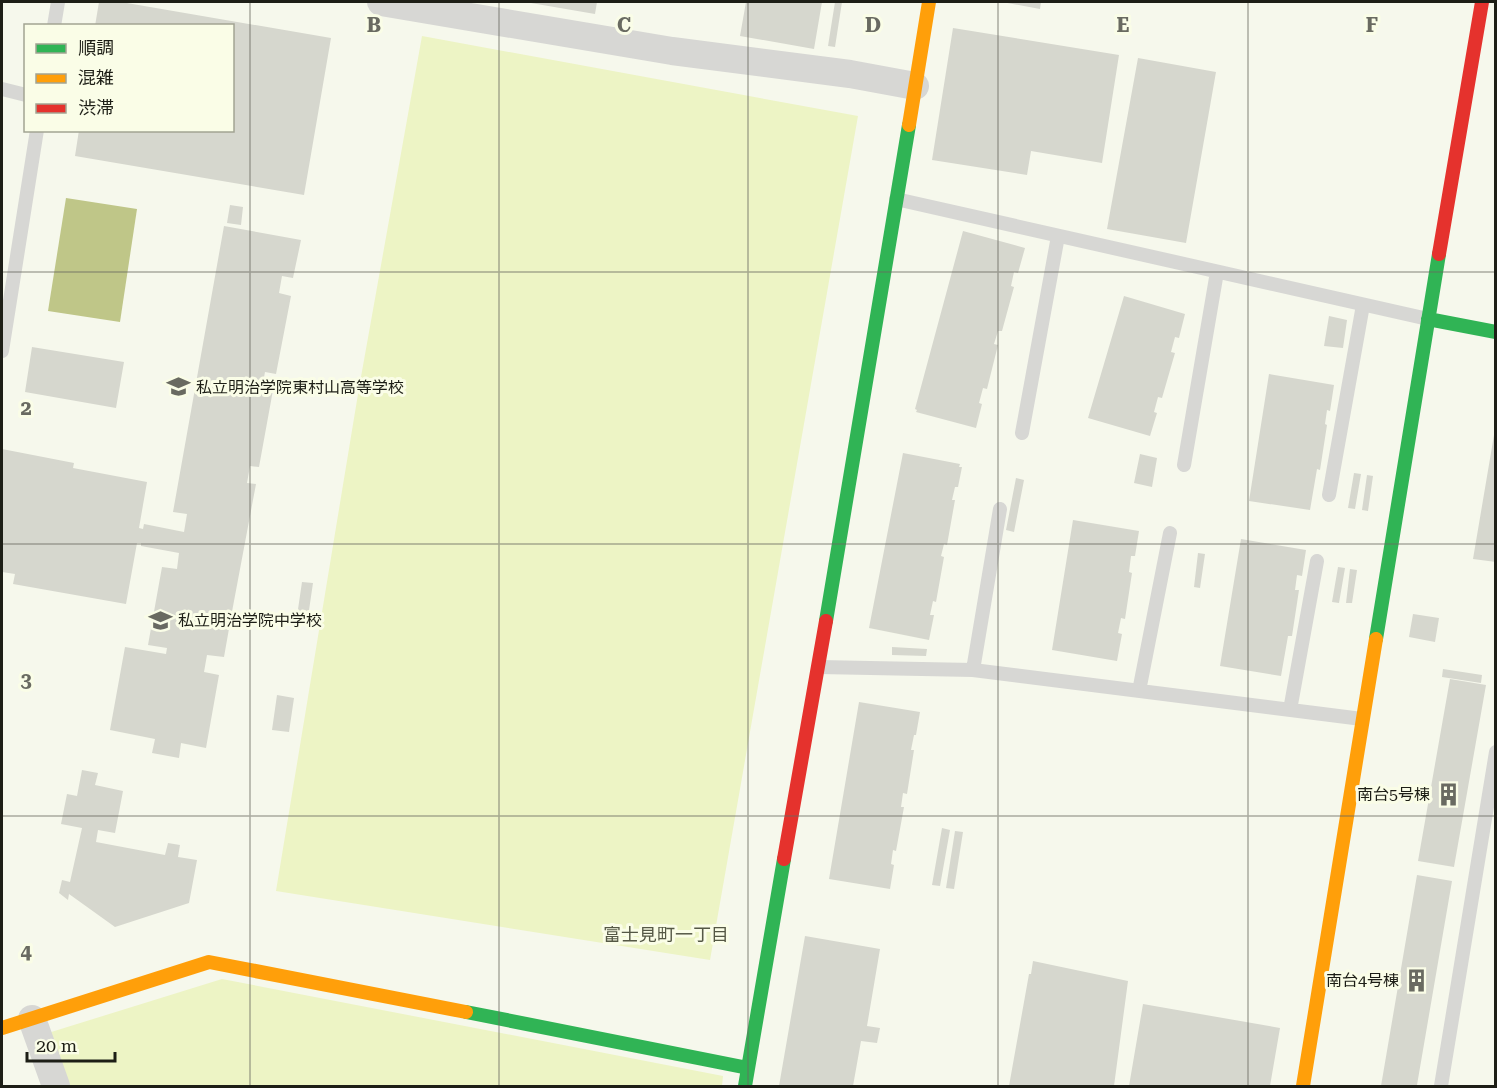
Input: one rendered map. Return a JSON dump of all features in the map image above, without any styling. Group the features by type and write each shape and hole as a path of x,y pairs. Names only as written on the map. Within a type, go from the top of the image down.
{"street":[{"path":"381,2 672,51 849,74 915,86"},
{"path":"745,1086 818,667 929,2"},
{"path":"1303,1086 1482,2"},
{"path":"1428,319 1496,332"},
{"path":"2,1028 209,962 748,1068"},
{"path":"32,1018 56,1086"}],"lane":[{"path":"54,24 58,2"},
{"path":"2,89 24,94"},
{"path":"2,351 37,132"},
{"path":"896,199 1428,319"},
{"path":"1022,433 1058,236"},
{"path":"1184,465 1217,272"},
{"path":"1329,495 1363,305"},
{"path":"973,670 1000,510"},
{"path":"1139,691 1170,533"},
{"path":"1290,710 1317,561"},
{"path":"818,667 973,670 1362,719"},
{"path":"1442,1086 1496,752"}],"shaded area":[{"path":"422,36 858,116 710,960 276,891 359,388"},
{"path":"66,198 137,209 120,322 48,311"},
{"path":"222,979 723,1076 722,1086 67,1086 48,1033"}],"building":[{"path":"99,2 121,2 331,38 304,195 75,156 79,132 234,132 234,24 95,24"},
{"path":"525,2 597,2 595,14"},
{"path":"746,2 822,2 814,49 740,36"},
{"path":"835,2 842,2 835,47 828,46"},
{"path":"1002,2 1041,2 1040,9"},
{"path":"953,28 1119,55 1102,163 1031,151 1027,175 932,160"},
{"path":"1138,58 1216,72 1186,243 1107,229"},
{"path":"230,205 243,207 241,225 227,223"},
{"path":"224,226 301,240 293,278 282,276 279,293 291,296 276,374 265,372 262,388 273,390 259,467 250,466 247,483 256,484 231,617 219,614 218,621 230,623 224,657 207,655 204,672 219,675 206,748 181,743 179,758 152,753 155,739 110,730 125,647 166,654 167,648 148,645 162,567 177,569 179,553 141,546 141,543 137,543 126,604 13,584 15,574 2,572 2,449 74,463 73,468 147,482 139,528 143,529 144,524 184,532 187,514 173,512"},
{"path":"963,231 1025,248 1018,273 1014,272 1011,286 1014,287 1002,331 998,331 994,344 998,345 987,389 983,388 979,403 982,404 976,428 916,412 915,409"},
{"path":"1124,296 1185,314 1179,338 1175,337 1171,352 1175,353 1162,398 1158,397 1154,412 1157,413 1150,436 1088,418"},
{"path":"1329,316 1347,320 1343,348 1324,346"},
{"path":"32,347 124,362 116,408 25,392"},
{"path":"1269,374 1334,385 1330,411 1327,410 1320,470 1317,469 1310,510 1249,501"},
{"path":"1494,435 1496,436 1496,562 1473,559"},
{"path":"903,453 960,464 959,467 962,467 958,487 955,487 952,500 955,500 947,545 944,544 941,556 944,557 936,602 933,601 930,615 934,615 929,640 869,628"},
{"path":"1140,454 1157,458 1152,487 1134,483"},
{"path":"1354,473 1361,474 1355,509 1348,508"},
{"path":"1367,475 1373,476 1368,511 1362,510"},
{"path":"1016,478 1024,480 1014,532 1006,530"},
{"path":"1073,520 1139,531 1135,556 1131,556 1129,572 1132,573 1125,619 1121,618 1118,633 1122,634 1117,661 1052,650"},
{"path":"1241,539 1306,550 1302,576 1297,575 1295,590 1299,590 1292,636 1288,636 1281,676 1220,666"},
{"path":"1198,553 1205,554 1200,588 1194,587"},
{"path":"1338,567 1345,568 1339,603 1332,602"},
{"path":"1350,569 1357,570 1352,603 1346,603"},
{"path":"302,582 313,583 308,617 297,616"},
{"path":"1413,614 1439,618 1435,642 1409,637"},
{"path":"892,647 927,649 926,656 892,655"},
{"path":"1443,669 1482,675 1481,683 1442,677"},
{"name":"南台5号棟","path":"1450,679 1486,685 1454,867 1418,861"},
{"path":"277,695 294,698 289,732 272,730"},
{"path":"859,702 920,712 911,750 914,750 907,794 903,793 901,807 904,807 896,851 893,850 891,864 894,865 890,889 829,879"},
{"path":"82,770 98,773 95,785 123,791 115,833 98,830 96,842 165,855 168,843 180,845 178,857 197,860 189,903 115,927 69,894 68,900 59,893 62,880 70,882 82,828 61,824 67,794 77,796"},
{"path":"942,828 950,830 940,886 932,885"},
{"path":"955,831 963,832 954,889 946,888"},
{"name":"南台4号棟","path":"1417,875 1452,881 1417,1085 1381,1086"},
{"path":"805,936 880,949 867,1026 880,1028 877,1043 861,1041 853,1086 779,1086"},
{"path":"1033,961 1128,981 1114,1086 1009,1086"},
{"path":"1143,1004 1280,1028 1270,1086 1129,1086"}],"traffic: fast":[{"path":"826,621 909,125"},
{"path":"1376,639 1439,254"},
{"path":"1428,319 1496,332"},
{"path":"745,1086 784,859"},
{"path":"466,1012 748,1068"}],"traffic: slow":[{"path":"909,125 929,2"},
{"path":"1303,1086 1376,639"},
{"path":"2,1028 209,962 466,1012"}],"traffic: jam":[{"path":"1439,254 1482,2"},
{"path":"784,859 826,621"}],"place":[{"name":"私立明治学院東村山高等学校","path":"178,387"},
{"name":"私立明治学院中学校","path":"160,620"},
{"name":"南台5号棟","path":"1448,794"},
{"name":"南台4号棟","path":"1417,980"}],"district":[{"name":"富士見町一丁目","path":"666,934"}]}
